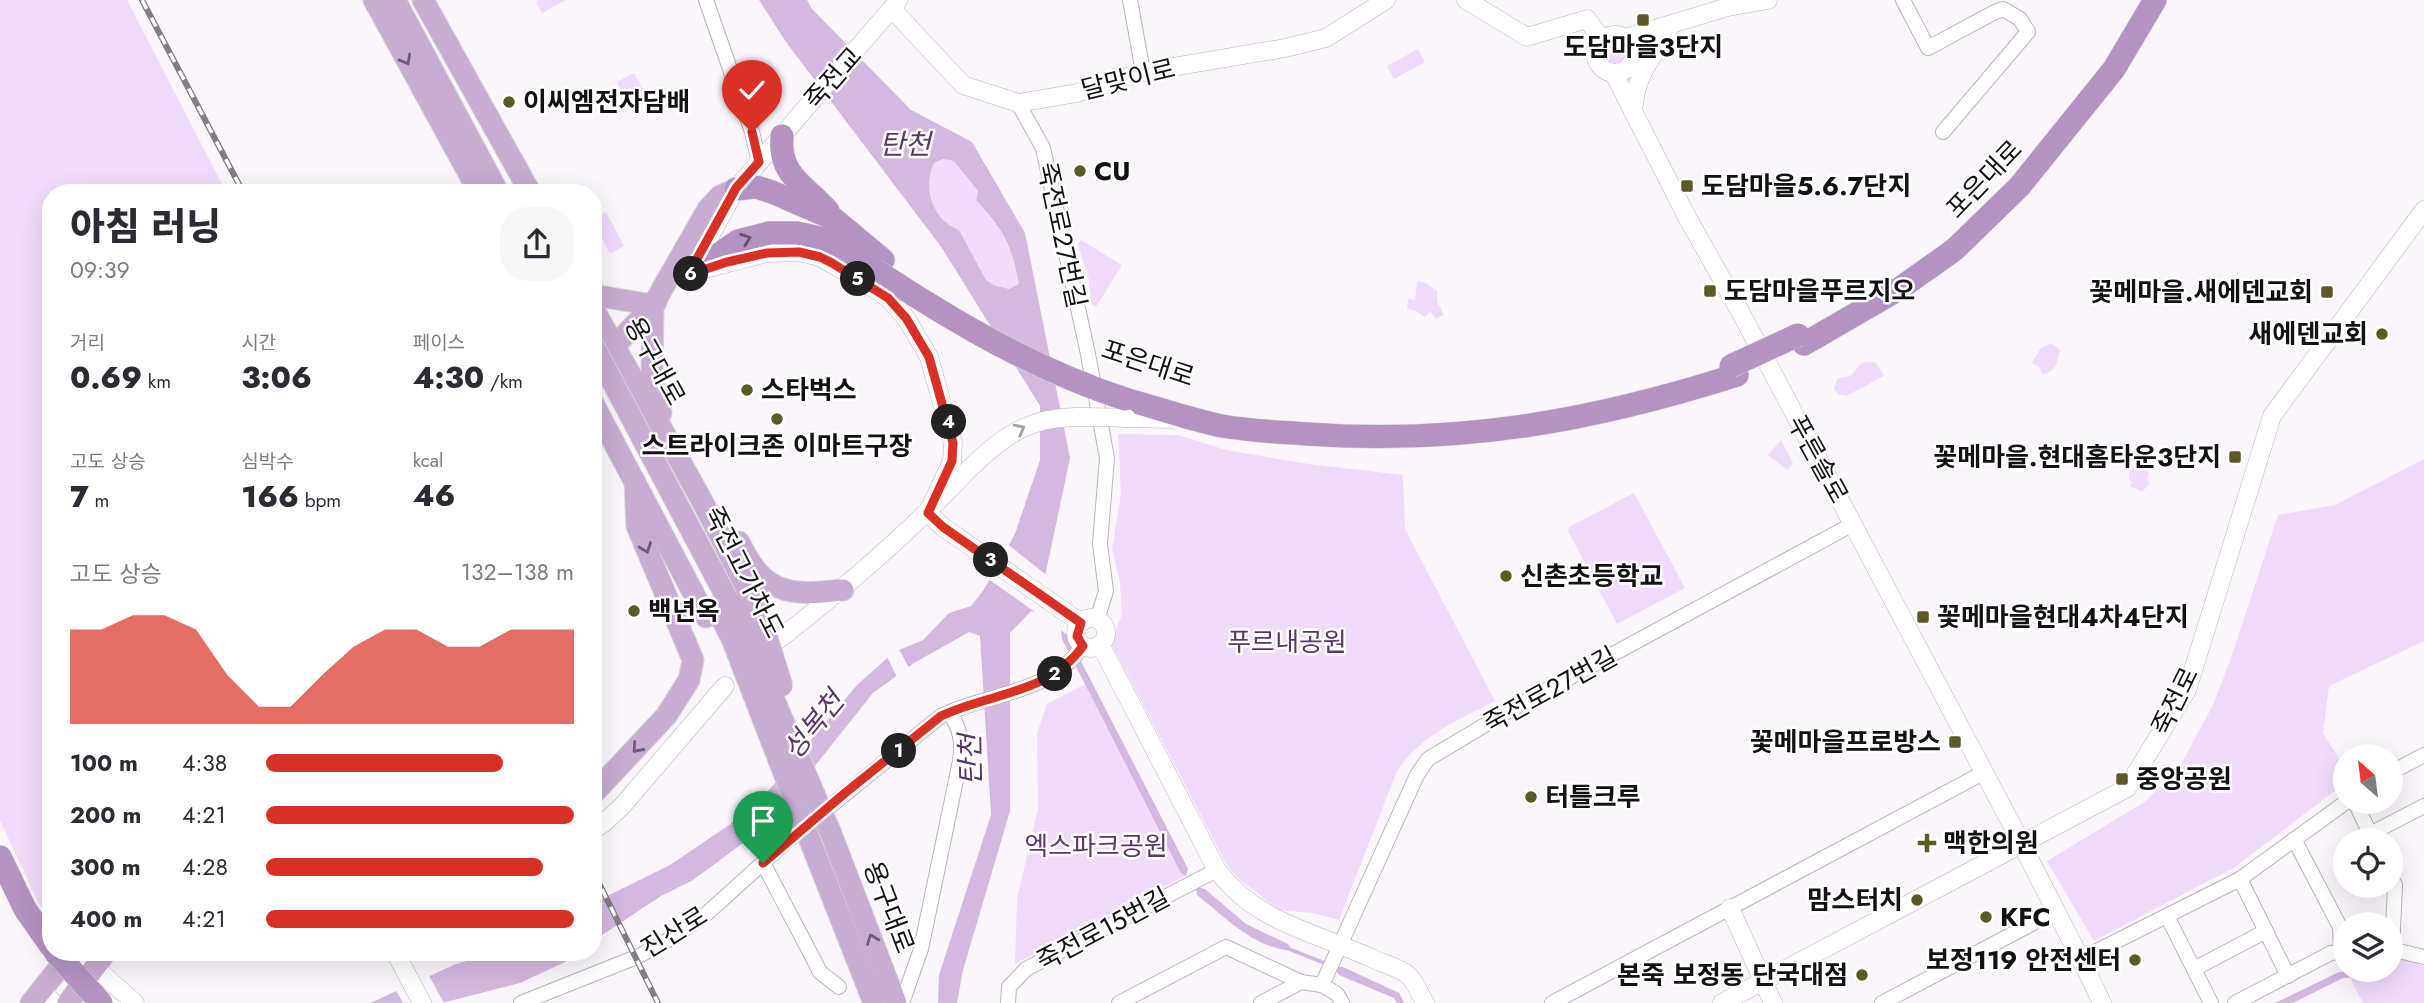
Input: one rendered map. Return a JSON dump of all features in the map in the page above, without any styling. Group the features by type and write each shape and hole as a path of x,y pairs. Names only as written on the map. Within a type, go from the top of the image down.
{"highway":[{"name":"포은대로","path":"1801,340 1941,244 2005,181 2100,64 2138,0"},
{"name":"포은대로","path":"1801,340 1899,289 1954,250 2019,187 2114,69 2155,0"},
{"path":"784,134 780,151 785,167 834,219"},
{"name":"포은대로","path":"736,188 756,187 772,192 834,219 879,265"},
{"name":"포은대로","path":"688,275 738,241 769,233 797,233 825,240 879,265 1004,335 1067,365 1126,402 1224,426 1264,431 1353,437 1433,436 1507,430 1604,412 1734,370"},
{"path":"1734,370 1801,340"},
{"name":"포은대로","path":"1126,402 1222,414 1352,425 1431,425 1505,418 1602,401 1734,370"},
{"path":"0,857 25,909 42,933"},
{"path":"0,888 42,956"},
{"path":"45,961 81,1003"},
{"path":"63,961 101,1003"}],"main road":[{"path":"374,0 475,184"},
{"path":"395,0 494,184"},
{"path":"410,0 508,184"},
{"path":"423,0 526,184"},
{"name":"포은대로","path":"653,305 708,209 720,196 736,188"},
{"name":"포은대로","path":"604,346 688,275"},
{"path":"602,296 653,305 651,357 655,397 676,454 704,476 751,564 768,581 795,593 843,590"},
{"name":"용구대로","path":"604,346 676,454 726,545 747,591 766,635 830,831 896,1003"},
{"name":"죽전고가차도","path":"604,346 746,634 830,831"},
{"name":"죽전고가차도","path":"602,389 732,639 813,848"},
{"path":"620,453 621,427 627,420 636,415 653,416"},
{"path":"602,420 706,617 813,848"},
{"path":"602,442 620,453"},
{"path":"602,784 666,716 689,680 692,660 637,526 635,482"},
{"name":"용구대로","path":"813,848 874,1003"},
{"path":"42,999 66,961"},
{"path":"68,1003 91,961"}],"street":[{"path":"706,0 752,132 759,162"},
{"path":"1130,0 1143,72"},
{"name":"달맞이로","path":"890,8 963,85 1018,103 1077,93 1143,72 1285,48 1326,38 1386,0"},
{"path":"1466,0 1527,37 1587,19 1602,40"},
{"path":"1625,38 1728,7 1768,0"},
{"path":"1903,0 1928,48 2003,9 2033,26 1943,132"},
{"name":"죽전교","path":"688,275 736,188 890,8"},
{"path":"1633,112 1635,91 1646,63 1671,25"},
{"path":"1618,35 1625,38 1631,43 1634,56 1626,70 1614,74 1606,72 1597,61 1596,52 1602,40 1618,35"},
{"name":"푸른솔로","path":"1614,74 1687,217 2022,844 2102,1003"},
{"name":"죽전로27번길","path":"1018,103 1043,148 1106,447 1100,544 1106,591 1083,619"},
{"name":"죽전로","path":"1722,1003 2127,788 2186,690 2272,416 2424,210"},
{"path":"688,275 767,253 799,252 832,263 888,298 906,318 929,357 953,443 952,461 928,513"},
{"path":"778,640 843,590 928,513 998,442 1028,424 1076,417 1126,402"},
{"path":"928,513 943,527 1083,619 1106,631 1105,640 1087,648"},
{"name":"죽전로27번길","path":"1341,945 1427,759 1510,710 1853,524"},
{"path":"1083,619 1077,636 1087,648 1217,870 1242,898 1271,918 1408,975 1425,1003"},
{"name":"진산로","path":"521,1003 639,956 675,936 704,916 845,793 946,714 1036,683 1064,668 1087,648"},
{"path":"602,824 623,805 725,686"},
{"path":"902,1003 921,949 960,761 961,731 946,714"},
{"path":"2403,766 2424,755"},
{"path":"1552,1003 1983,773"},
{"path":"2387,828 2424,806"},
{"path":"2081,959 2241,879 2333,811"},
{"path":"2294,839 2333,914"},
{"path":"763,863 820,972 839,987"},
{"name":"죽전로15번길","path":"1008,1003 1009,986 1026,969 1217,870"},
{"path":"2241,879 2288,975"},
{"path":"1730,908 1773,1003"},
{"path":"1882,1003 2054,912"},
{"path":"2167,916 2211,1003"},
{"path":"2194,969 2266,931"},
{"path":"1323,983 1341,945"},
{"path":"1119,1003 1226,947 1301,982 1323,983 1337,994 1342,1003"},
{"path":"2403,952 2424,957"},
{"path":"2235,1003 2333,953"},
{"path":"97,961 135,1003"},
{"path":"400,961 422,1003"},
{"path":"1261,1003 1301,982"}],"green space":[{"path":"0,0 127,0 222,184 42,184 42,908 0,820"},
{"path":"566,0 542,13 536,2"},
{"path":"1615,43 1625,50 1626,54 1619,64 1615,65 1605,58 1604,54 1611,44"},
{"path":"1418,49 1425,62 1394,79 1387,66"},
{"path":"634,73 647,96 629,105 617,82"},
{"path":"943,159 954,161 978,191 976,200 993,220 1009,248 1019,284 1009,289 986,280 959,231 942,220 936,211 929,182 934,163"},
{"path":"606,212 624,246 610,254 602,238 602,214"},
{"path":"1081,240 1122,265 1096,307 1091,304 1089,280 1078,245"},
{"path":"1417,281 1426,283 1437,291 1437,301 1444,315 1436,319 1430,311 1425,317 1407,309 1408,299 1415,300"},
{"path":"2051,343 2060,350 2057,362 2051,371 2042,374 2039,367 2032,363 2040,349"},
{"path":"1866,361 1876,363 1884,376 1846,396 1838,394 1834,389 1837,379 1852,375 1859,365"},
{"name":"푸르내공원","path":"1118,434 1178,435 1226,450 1309,464 1403,475 1405,529 1495,701 1429,738 1397,771 1339,920 1313,913 1279,910 1228,867 1111,643 1122,614 1120,583 1112,549 1121,494"},
{"path":"1781,440 1793,463 1787,470 1768,455"},
{"path":"2424,459 2424,641 2329,686 2323,733 2333,749 2333,792 2235,867 2094,941 2047,861 2146,801 2180,766 2212,707 2230,661 2278,515 2335,505"},
{"path":"2139,464 2149,472 2147,481 2150,483 2142,492 2130,486 2132,483 2129,478 2130,468"},
{"path":"1634,493 1685,588 1617,624 1568,531 1569,527"},
{"name":"엑스파크공원","path":"1087,683 1185,876 1015,964 1017,899 1038,808 1037,733 1047,704"},
{"path":"2403,960 2424,966 2424,1003 2363,1003 2352,982 2403,982"}],"water":[{"name":"탄천","path":"759,0 807,0 812,9 911,110 972,142 1025,233 1070,458 1044,581 1073,608 1069,638 1188,869 1186,876 1181,873 1062,639 1060,619 1031,611 1010,633 1010,811 963,970 957,1003 938,1003 939,975 991,815 980,636 969,632 914,663 873,693 775,816 758,832 693,880 661,896 602,935 602,899 670,865 729,825 768,791 857,685 894,652 923,640 949,613 971,606 983,591 1015,534 1040,460 1040,406 942,248 786,42","holes":["943,159 954,161 978,191 976,200 1000,229 1013,258 1019,284 1009,289 986,280 959,230 950,226 936,211 929,182 934,163"]},
{"path":"1196,887 1205,889 1246,924 1288,944 1293,951 1266,945 1241,931 1197,895"},
{"path":"467,961 566,961 520,983 442,1003 370,1003"},
{"path":"1334,967 1343,967 1399,993 1404,1003 1397,1003 1394,998 1339,975"},
{"path":"2333,975 2335,982 2293,1003 2275,1003"}],"pier":[{"path":"1006,543 1049,577 1048,580 1057,585 1073,603 1067,635 1058,628 1057,621 1042,617 987,578"},
{"path":"898,647 910,670 898,679 886,655"},
{"path":"427,972 444,1003 403,1003 394,987"}],"waterway":[{"path":"1289,949 1327,964"}],"railway":[{"path":"142,0 239,184"},
{"path":"602,889 658,1003"}],"place":[{"name":"도담마을3단지","path":"1643,20"},
{"name":"이씨엠전자담배","path":"509,102"},
{"name":"CU","path":"1080,171"},
{"name":"도담마을5.6.7단지","path":"1687,186"},
{"name":"도담마을푸르지오","path":"1710,291"},
{"name":"꽃메마을.새에덴교회","path":"2327,292"},
{"name":"새에덴교회","path":"2382,334"},
{"name":"스타벅스","path":"747,390"},
{"name":"스트라이크존 이마트구장","path":"777,419"},
{"name":"꽃메마을.현대홈타운3단지","path":"2235,457"},
{"name":"신촌초등학교","path":"1506,576"},
{"name":"백년옥","path":"634,611"},
{"name":"꽃메마을현대4차4단지","path":"1923,617"},
{"name":"꽃메마을프로방스","path":"1955,742"},
{"name":"중앙공원","path":"2122,779"},
{"name":"터틀크루","path":"1531,797"},
{"name":"맥한의원","path":"1927,843"},
{"name":"맘스터치","path":"1917,900"},
{"name":"KFC","path":"1986,917"},
{"name":"보정119 안전센터","path":"2135,960"},
{"name":"본죽 보정동 단국대점","path":"1862,975"}],"route":[{"path":"752,132 759,162 736,188 688,275 767,253 799,252 832,263 888,298 906,318 929,357 953,443 952,461 928,513 943,527 1081,623 1077,636 1083,646 1064,668 1036,683 941,716 763,863"}],"water label":[{"name":"성복천","path":"813,725"}]}
